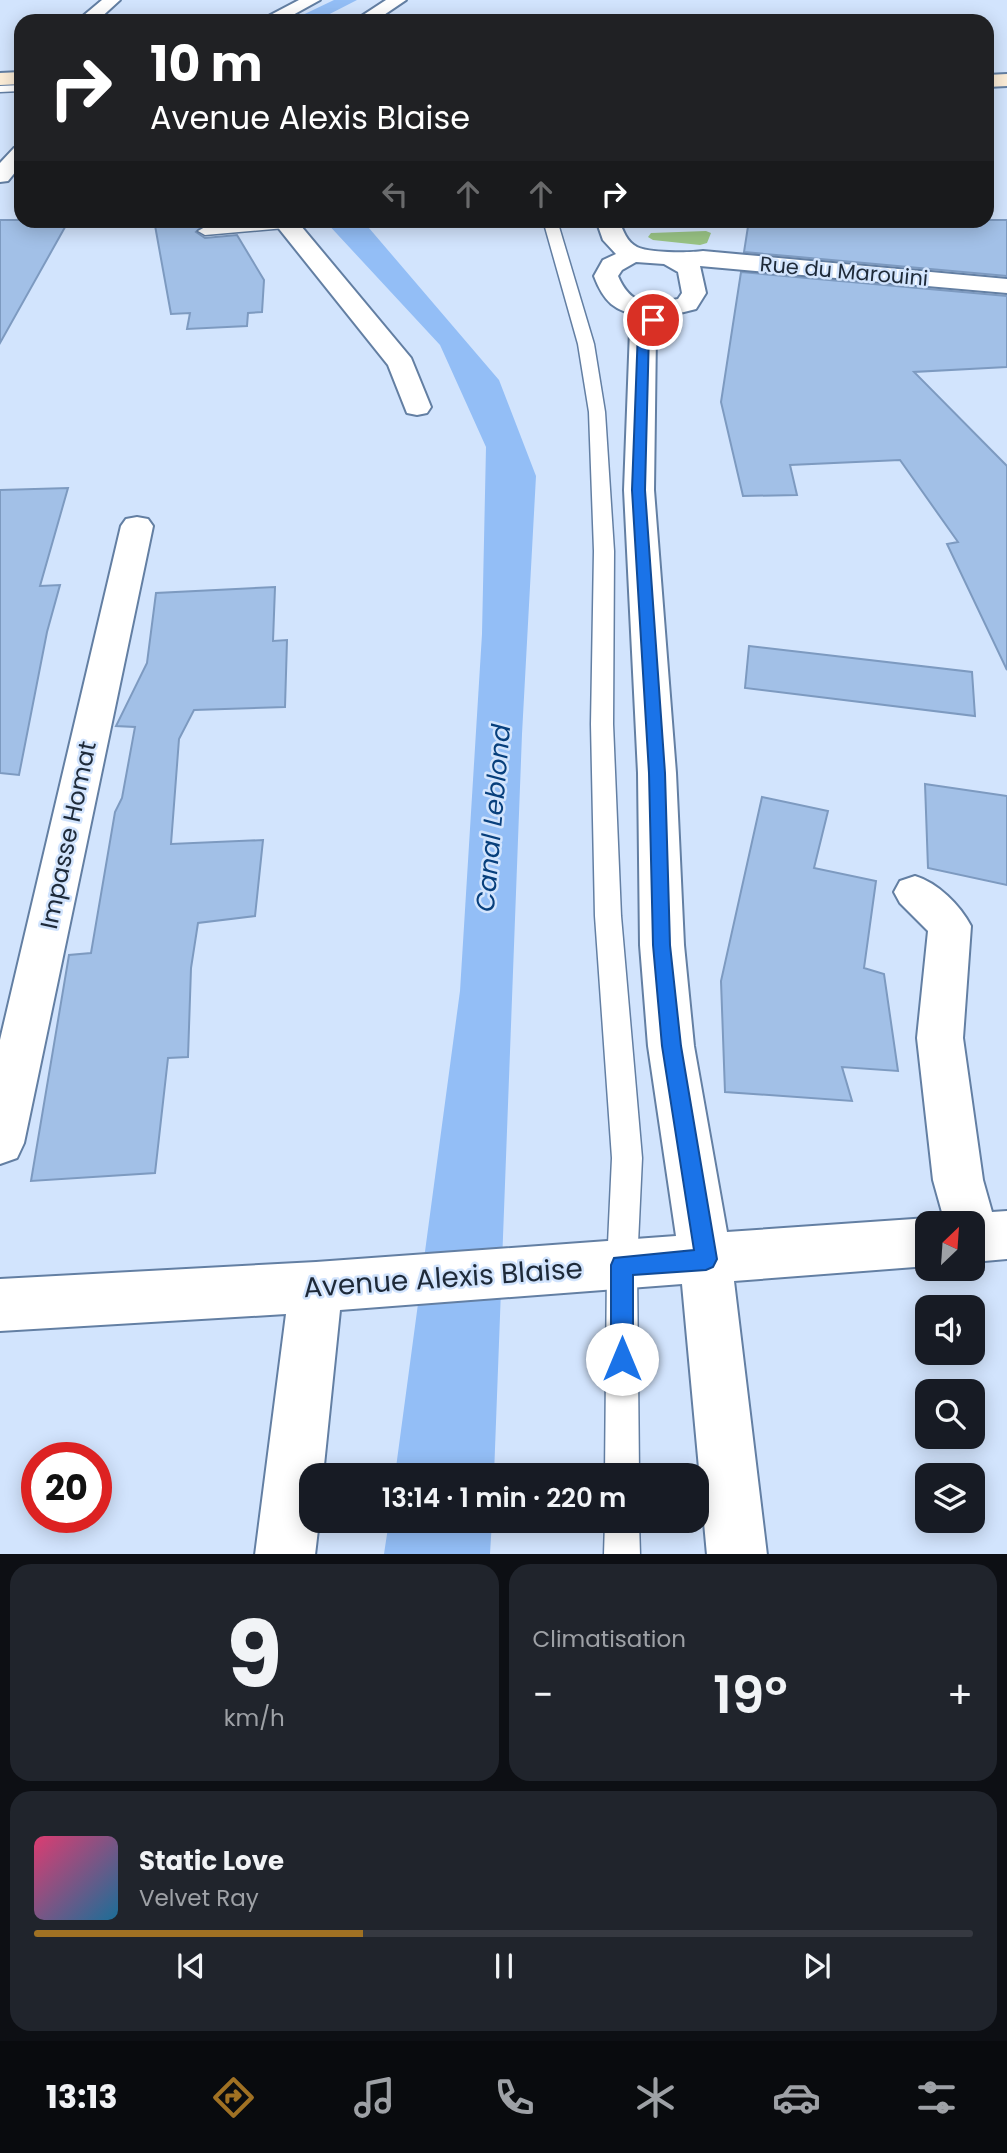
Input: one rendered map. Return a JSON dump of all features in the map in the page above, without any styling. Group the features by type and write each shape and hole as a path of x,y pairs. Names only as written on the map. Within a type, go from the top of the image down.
{"street":[{"path":"95,14 112,0"},
{"path":"283,14 312,0"},
{"path":"375,14 398,0"},
{"path":"0,176 14,160"},
{"path":"289,228 401,364 417,407"},
{"path":"610,228 615,240 632,255"},
{"path":"632,255 669,257 681,261 690,268 694,293 687,304 663,310 633,307 615,297 607,276 612,265 632,255"},
{"name":"Rue du Marouini","path":"681,261 703,258 1007,286"},
{"path":"663,310 643,330 639,490 657,773 662,945 671,1046 706,1259 737,1554"},
{"name":"Impasse Homat","path":"0,1143 136,526"},
{"path":"915,892 950,926 940,1038 958,1180 965,1211"},
{"name":"Avenue Alexis Blaise","path":"0,1305 316,1287 706,1259 915,1240"},
{"path":"285,1554 316,1287"}],"lane":[{"path":"205,232 237,228"},
{"path":"552,228 586,344 597,412 604,551 602,724 608,916 627,1158 622,1265 622,1463"},
{"path":"622,1533 622,1554"}],"green space":[{"path":"651,233 711,233 707,243 700,245 653,240 648,237"}],"water":[{"path":"334,0 357,0 330,14 305,14"},
{"name":"Canal Leblond","path":"331,228 369,228 499,380 536,476 522,734 494,1463 397,1463 460,991 482,634 486,447 440,345"},
{"path":"387,1533 491,1533 490,1554 384,1554"}],"building":[{"path":"0,220 14,220 14,228 65,228 0,343"},
{"path":"994,220 1007,220 1007,276 744,252 748,228 994,228"},
{"path":"155,228 201,228 196,232 205,238 237,235 264,280 262,312 248,313 247,326 187,329 190,313 171,314"},
{"path":"741,272 1007,296 1007,367 914,372 1007,466 1007,670 947,544 958,542 900,460 790,465 797,495 743,496 721,402"},
{"path":"68,488 40,586 60,585 47,632 19,775 0,773 0,490"},
{"path":"275,587 273,641 287,640 285,707 194,710 179,739 171,844 263,840 255,916 198,923 191,968 188,1057 168,1058 155,1173 31,1181 69,955 91,953 115,812 122,798 135,727 116,726 147,663 156,593"},
{"path":"749,646 972,672 975,716 745,688"},
{"path":"925,784 1007,796 1007,885 928,868"},
{"path":"762,797 828,811 814,868 876,881 864,968 884,974 898,1071 842,1067 852,1101 725,1092 721,981"}],"route":[{"path":"622,1359 622,1265 706,1259 671,1046 662,945 657,773 639,490 643,330 653,320"}]}
